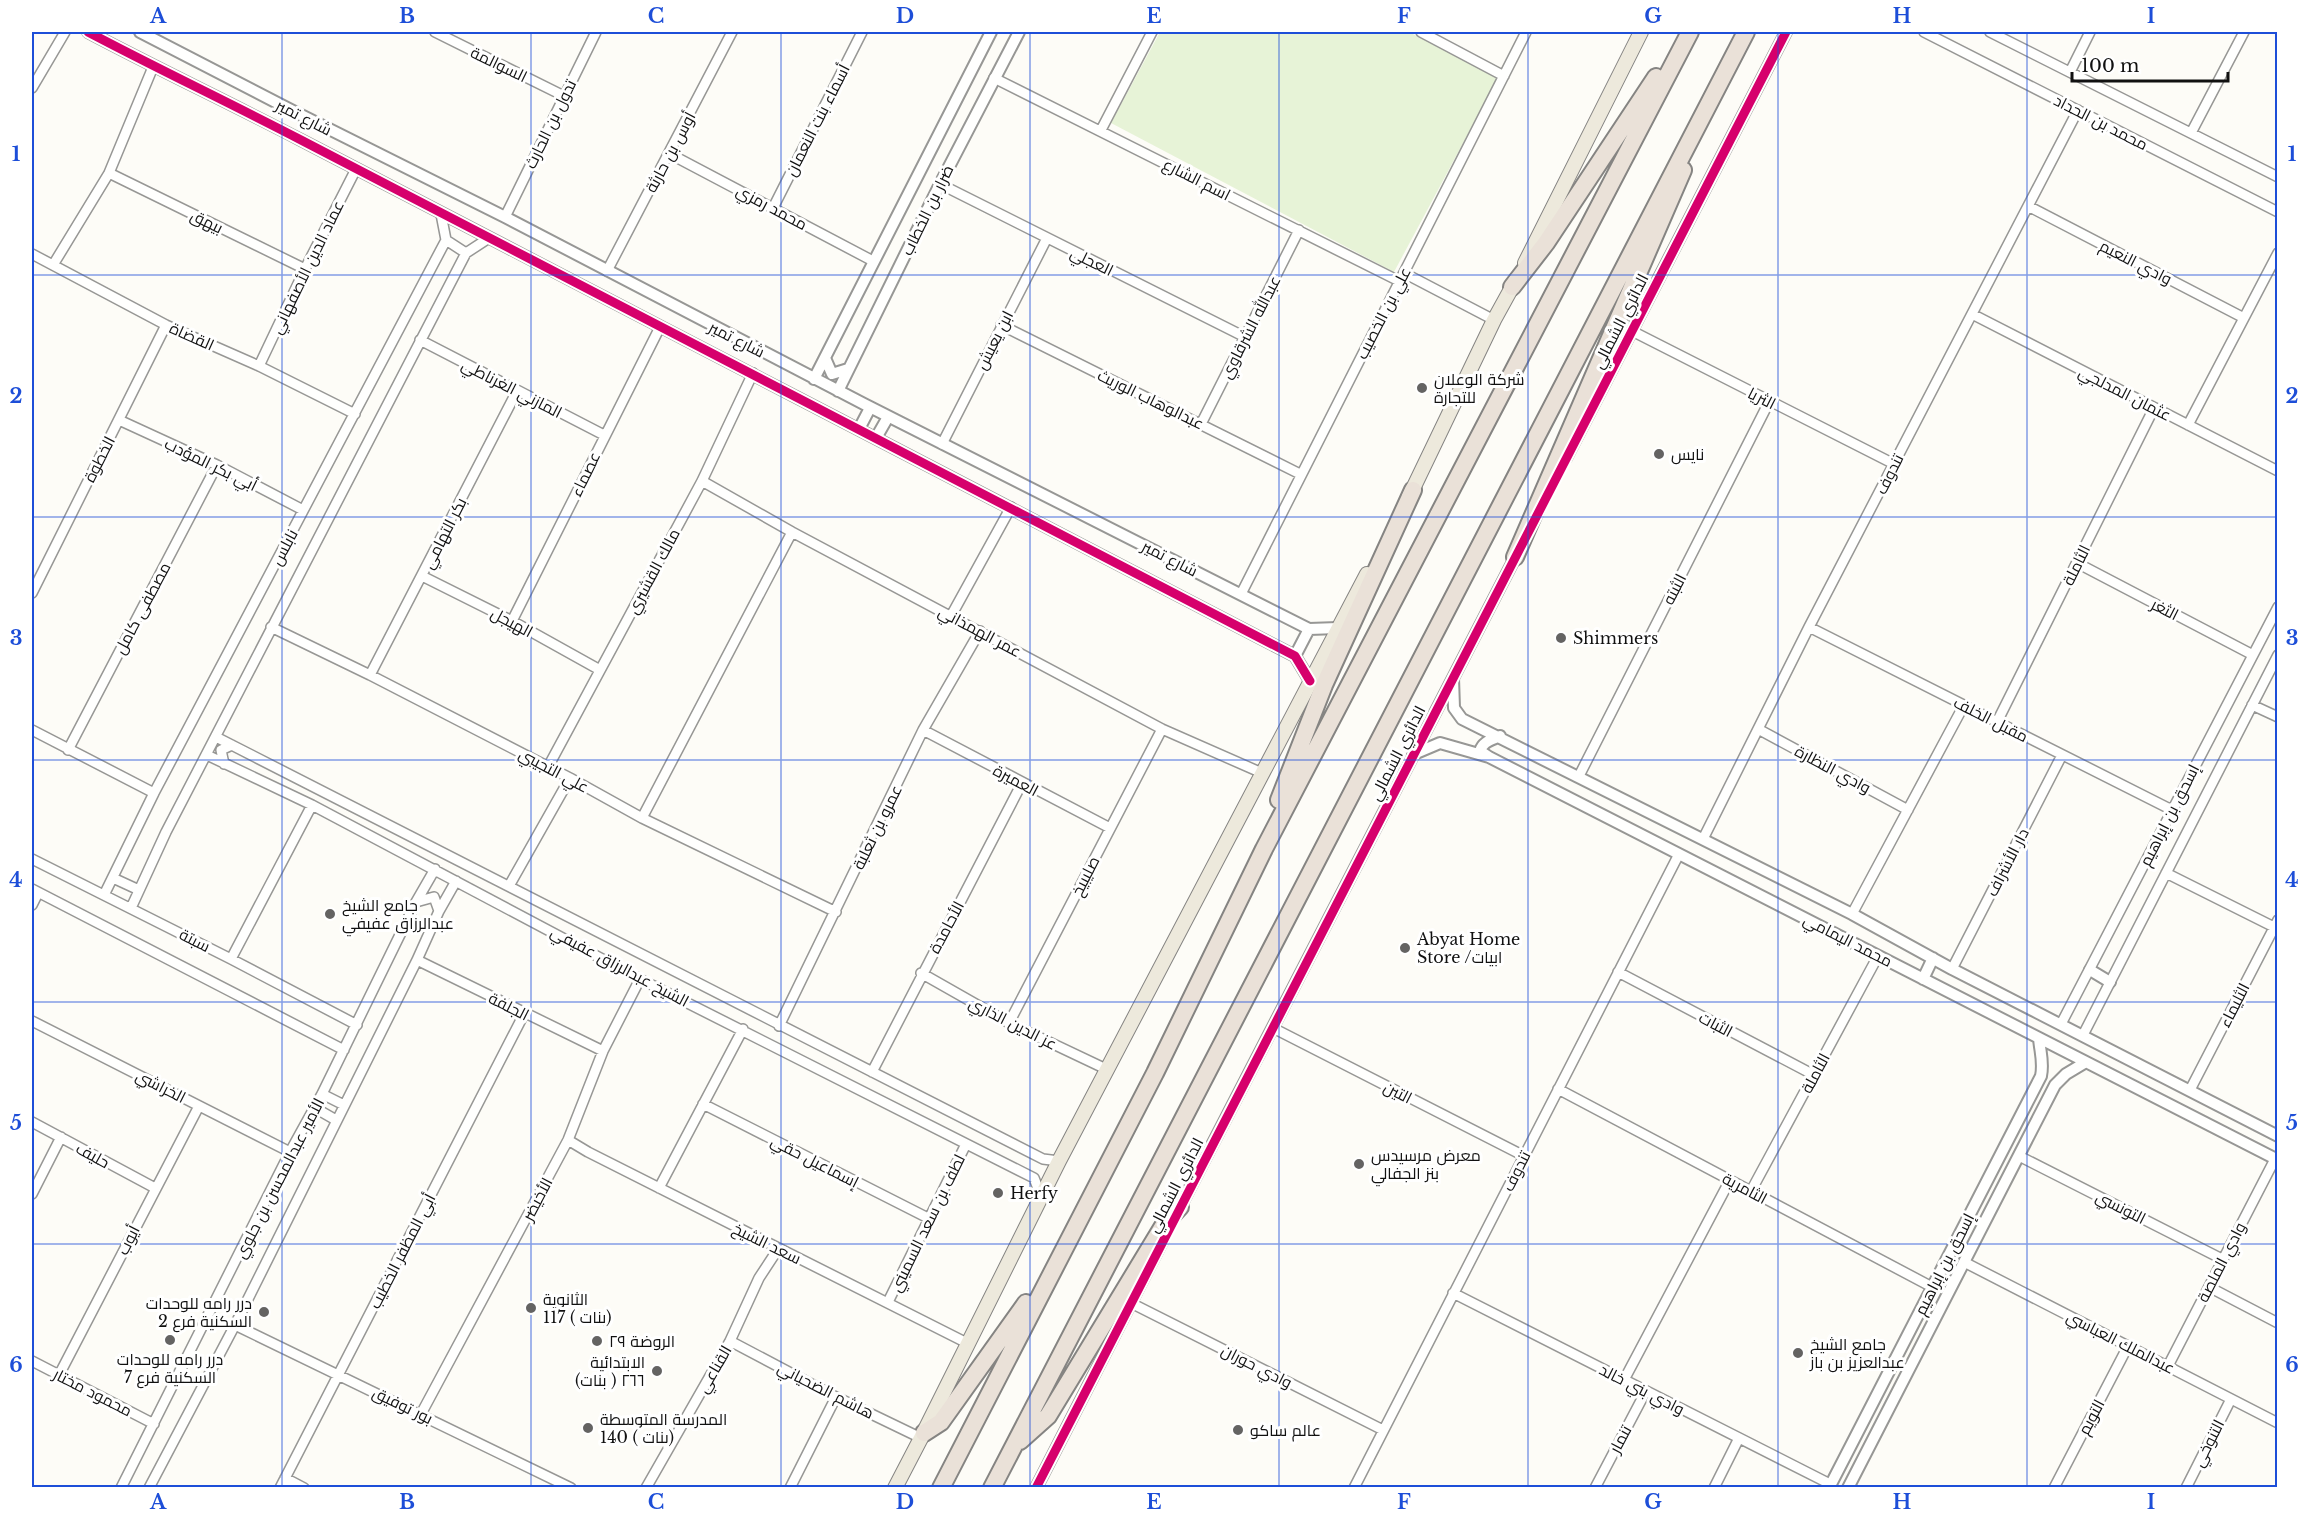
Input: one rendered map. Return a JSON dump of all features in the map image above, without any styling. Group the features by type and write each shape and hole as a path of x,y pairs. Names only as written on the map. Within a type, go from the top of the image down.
{"highway":[{"path":"1512,287 1546,243 1688,32"},
{"path":"941,1488 1155,1072 1264,849 1688,32"},
{"name":"الدائري الشمالي","path":"992,1488 1746,32"},
{"path":"1515,557 1672,198 1713,93"},
{"path":"1264,849 1280,796 1324,685 1413,490"},
{"path":"1013,1448 1048,1416 1165,1223 1180,1207"},
{"path":"923,1436 940,1422 1033,1293 1050,1275"}],"main road":[{"path":"895,1488 1106,1069 1413,490 1494,320 1641,32"}],"street":[{"path":"32,88 64,32"},
{"path":"88,32 153,67 281,129 1295,656 1310,681"},
{"name":"شارع تمير","path":"140,32 156,36 291,111 505,217 870,408 1309,630"},
{"name":"السوالمة","path":"435,32 564,96"},
{"name":"تدول بن الحارث","path":"505,217 596,32"},
{"name":"أسماء بنت النعمان","path":"773,208 862,32"},
{"name":"ضرار بن الخطاب","path":"814,379 991,32"},
{"name":"ضرار بن الخطاب","path":"838,391 940,184 1019,32"},
{"path":"1101,130 1152,32"},
{"path":"1421,32 1504,76"},
{"name":"علي بن الخصيب","path":"1241,594 1526,32"},
{"name":"الدائري الشمالي","path":"1036,1488 1786,32"},
{"name":"محمد بن الحداد","path":"1924,32 2277,212"},
{"name":"محمد بن الحداد","path":"1990,32 2277,177"},
{"path":"2070,72 2090,32"},
{"path":"2191,133 2244,32"},
{"name":"أوس بن حارثة","path":"607,271 670,154 729,33"},
{"path":"53,265 109,173 153,67"},
{"name":"اسم الشارع","path":"994,78 1299,230 1494,320"},
{"name":"تندوف","path":"1703,839 1809,627 2078,110"},
{"path":"281,129 291,111"},
{"name":"محمد رمزي","path":"670,154 873,261"},
{"name":"عماد الدين الأصفهاني","path":"259,366 356,169"},
{"name":"بيهق","path":"109,173 305,269"},
{"name":"العجلي","path":"940,184 1245,337"},
{"name":"وادي النعيم","path":"2028,206 2244,318"},
{"path":"441,214 446,240 466,253"},
{"name":"عبدالله الشرقاوي","path":"1201,424 1299,230"},
{"name":"نابلس","path":"131,908 272,627 466,253 489,238"},
{"name":"ابن يعيش","path":"942,444 1047,238"},
{"name":"نابلس","path":"104,895 154,793 446,240"},
{"path":"2188,425 2277,253"},
{"name":"القضاة","path":"32,254 166,325 259,366 355,414"},
{"name":"عثمان المدلجي","path":"1972,314 2277,471"},
{"name":"الخطوة","path":"32,593 166,325"},
{"name":"عبدالوهاب الوريث","path":"1001,325 1300,474"},
{"name":"عصماء","path":"512,621 660,327"},
{"name":"الثريا","path":"1632,331 1894,464"},
{"name":"المازني الغرناطي","path":"420,340 604,435"},
{"path":"825,358 832,374 848,369"},
{"name":"مالك القشيري","path":"548,767 702,481 753,374"},
{"name":"بكر التهامي","path":"370,675 517,391"},
{"name":"الثبته","path":"1579,776 1769,402"},
{"path":"859,429 870,408"},
{"name":"الثاملة","path":"1997,722 2154,408"},
{"path":"876,438 888,417"},
{"name":"أبي بكر المؤدب","path":"119,420 217,465 303,510"},
{"name":"مصطفى كامل","path":"68,750 217,465"},
{"name":"عمر الهمذاني","path":"702,481 792,532 1162,729 1262,773"},
{"path":"951,616 1011,507"},
{"path":"642,818 792,532"},
{"name":"الثغر","path":"2077,563 2253,655"},
{"name":"الهيجل","path":"422,576 512,621 600,670"},
{"name":"إسحق بن إبراهيم","path":"2061,1024 2277,607"},
{"name":"علي التجيبي","path":"272,627 570,778 642,818 836,912"},
{"name":"مقبل الخلف","path":"1809,627 2172,810"},
{"path":"1295,656 1309,630 1338,628"},
{"name":"عمرو بن ثعلبة","path":"779,1026 923,730 980,631"},
{"name":"إسحق بن إبراهيم","path":"2083,1035 2277,655"},
{"name":"محمد اليمامي","path":"1453,677 1454,708 1462,719 1852,914 1952,969 2277,1136"},
{"path":"1852,914 1964,705"},
{"path":"2252,705 2277,717"},
{"name":"صليبيخ","path":"1009,1023 1162,729"},
{"name":"وادي النظارة","path":"1758,729 1908,810"},
{"path":"32,730 154,793"},
{"name":"العميرة","path":"923,730 1110,828"},
{"path":"1489,757 1480,751 1481,747 1500,736"},
{"name":"الشيخ عبدالرزاق عفيفي","path":"216,737 1042,1159 1059,1161"},
{"name":"محمد اليمامي","path":"1414,754 1440,743 1489,757 2276,1159"},
{"path":"224,764 221,750 232,745"},
{"name":"دار الأشراف","path":"1952,969 2062,754"},
{"name":"الشيخ عبدالرزاق عفيفي","path":"207,755 312,805 640,979 743,1029 1034,1178"},
{"path":"509,886 570,778"},
{"name":"الأحامدة","path":"872,1072 921,973 1022,783"},
{"path":"231,959 312,805"},
{"name":"تندوف","path":"1354,1488 1678,854"},
{"name":"سبتة","path":"32,859 357,1025"},
{"name":"الأمير عبدالمحسن بن جلوي","path":"121,1488 290,1152 357,1025 416,902 435,869"},
{"path":"2166,873 2276,924"},
{"path":"113,878 139,890"},
{"name":"الأمير عبدالمحسن بن جلوي","path":"149,1488 235,1325 417,960 439,910 456,881"},
{"path":"32,905 35,891"},
{"name":"سبتة","path":"35,891 344,1050"},
{"path":"416,902 434,897 439,910"},
{"name":"الثليماء","path":"2190,1090 2276,924"},
{"name":"الثاملة","path":"1751,1191 1878,956"},
{"path":"1923,979 1933,958"},
{"name":"الجلفة","path":"417,960 603,1051"},
{"path":"2090,970 2110,982"},
{"name":"الثبات","path":"1618,972 1814,1075"},
{"name":"عز الدين الذاري","path":"921,973 1009,1023 1106,1069"},
{"name":"الأخيضر","path":"421,1414 568,1140 603,1051 640,979"},
{"name":"أبي المظفر الخطيب","path":"280,1488 524,1014"},
{"name":"الخراشي","path":"32,1021 290,1152"},
{"name":"التين","path":"1273,1028 1524,1156"},
{"path":"659,1188 743,1029"},
{"name":"إسحق بن إبراهيم","path":"1829,1486 2034,1089 2043,1067 2039,1038"},
{"name":"إسحق بن إبراهيم","path":"1848,1488 2050,1094 2060,1078 2086,1062"},
{"path":"2034,1089 2040,1082 2049,1081 2050,1094"},
{"name":"الثامرية","path":"1558,1089 1932,1287"},
{"path":"322,1094 344,1105"},
{"name":"إسماعيل حقي","path":"702,1104 928,1218"},
{"name":"أيوب","path":"59,1375 200,1106"},
{"path":"315,1108 336,1120"},
{"name":"حليف","path":"32,1122 155,1188"},
{"path":"32,1194 61,1137"},
{"name":"سعد الشيخ","path":"568,1140 778,1249 967,1343"},
{"name":"لطف بن سعد السميني","path":"888,1302 966,1144"},
{"name":"التونسي","path":"2019,1156 2222,1259"},
{"path":"1041,1196 1034,1178 1042,1159"},
{"name":"وادي الملصة","path":"2168,1366 2276,1159"},
{"path":"1624,1380 1730,1180"},
{"name":"القناعي","path":"646,1488 730,1341 759,1278 778,1249"},
{"name":"عبدالملك العباسي","path":"1964,1262 2277,1423"},
{"path":"2209,1287 2277,1323"},
{"name":"وادي بني خالد","path":"1453,1293 1829,1486"},
{"name":"وادي حوران","path":"1131,1303 1383,1430"},
{"name":"بور توفيق","path":"235,1325 571,1488"},
{"name":"هاشم الضحياني","path":"730,1341 837,1397 923,1436"},
{"name":"التويم","path":"2054,1488 2128,1346"},
{"name":"محمود مختار","path":"32,1362 154,1424"},
{"name":"تنمار","path":"1595,1488 1646,1391"},
{"path":"790,1488 837,1397"},
{"name":"التنوخي","path":"2186,1488 2231,1399"},
{"path":"1714,1488 1739,1438"},
{"path":"285,1478 304,1488"}],"green space":[{"path":"1160,32 1409,32 1498,78 1394,272 1111,123"}],"cycle path":[{"path":"88,32 301,140 1295,656 1310,681"},
{"path":"1036,1488 1786,32"}],"place":[{"name":"شركة الوعلان للتجارة","path":"1422,388"},
{"name":"نايس","path":"1659,454"},
{"name":"Shimmers","path":"1561,638"},
{"name":"جامع الشيخ عبدالرزاق عفيفي","path":"330,914"},
{"name":"Abyat Home Store /ابيات","path":"1405,948"},
{"name":"معرض مرسيدس بنز الجفالي","path":"1359,1164"},
{"name":"Herfy","path":"998,1193"},
{"name":"الثانوية 117 ( بنات)","path":"531,1308"},
{"name":"درر رامه للوحدات السكنية فرع 2","path":"264,1312"},
{"name":"درر رامه للوحدات السكنية فرع 7","path":"170,1340"},
{"name":"الروضة ٢٩","path":"597,1341"},
{"name":"جامع الشيخ عبدالعزيز بن باز","path":"1798,1353"},
{"name":"الابتدائية ٢٦٦ ( بنات)","path":"657,1371"},
{"name":"المدرسة المتوسطة 140 ( بنات)","path":"588,1428"},
{"name":"عالم ساكو","path":"1238,1430"}]}
